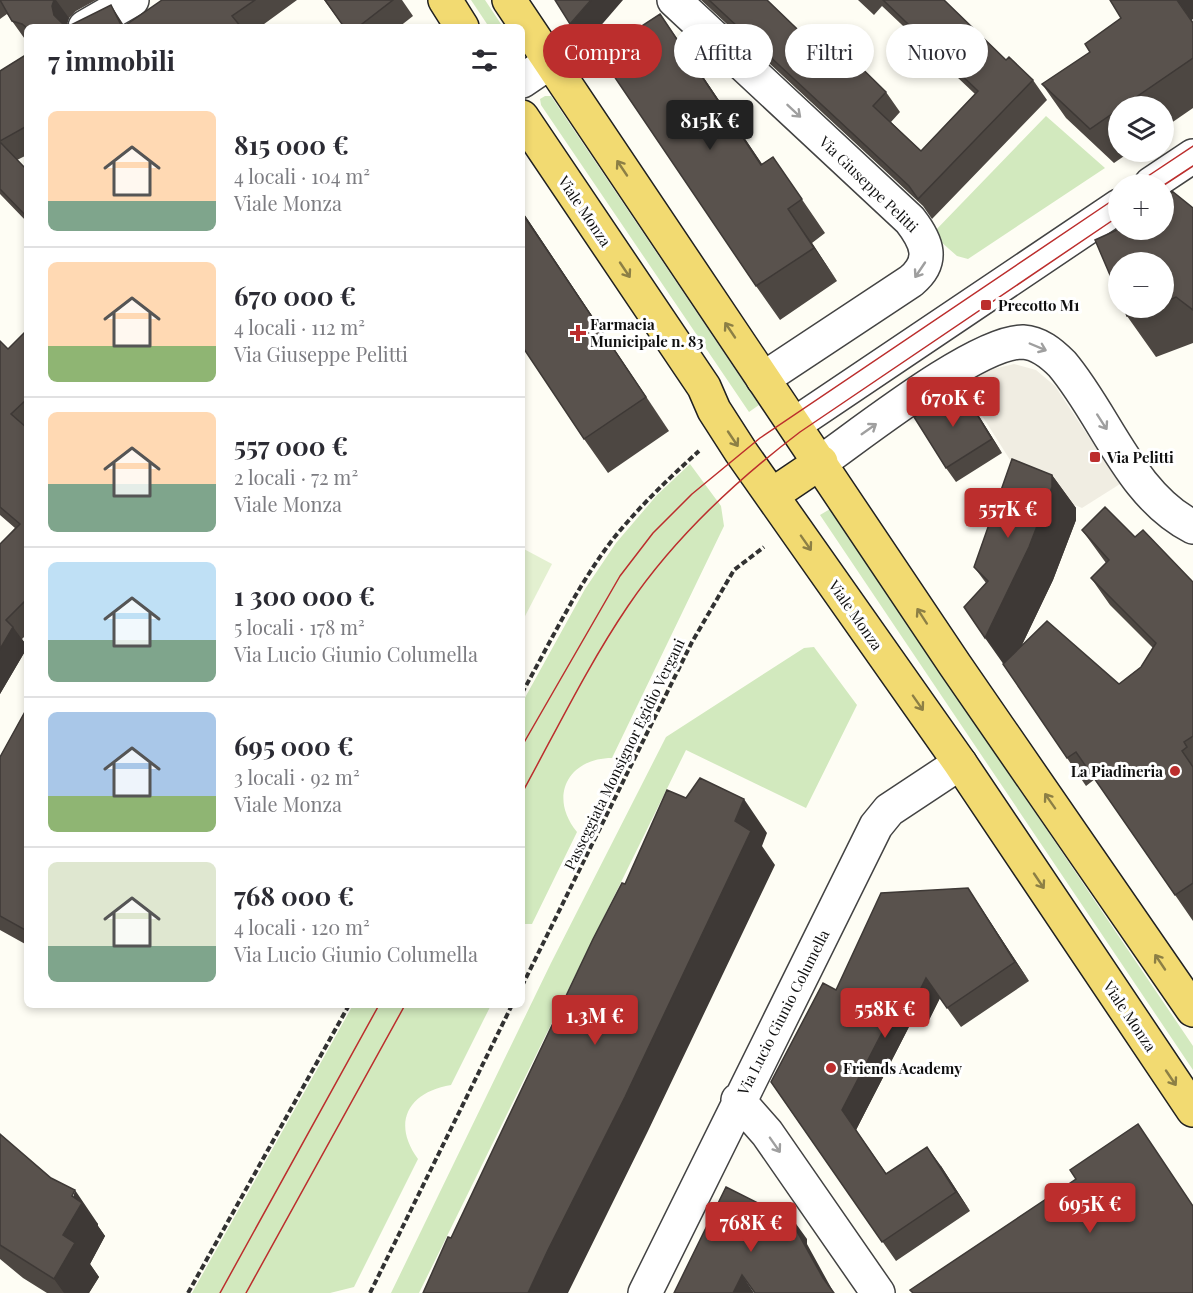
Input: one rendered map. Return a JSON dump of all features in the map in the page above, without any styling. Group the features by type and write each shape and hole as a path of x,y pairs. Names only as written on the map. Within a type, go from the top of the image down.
{"main road":[{"path":"445,0 460,24"},
{"path":"509,0 525,24"},
{"path":"525,24 543,51"},
{"path":"561,78 821,462 955,665 1193,1010"},
{"name":"Viale Monza","path":"525,121 704,387 718,417 960,763 1193,1110"},
{"path":"772,495 821,462"}],"street":[{"path":"90,24 132,0"},
{"name":"Via Giuseppe Pelitti","path":"674,0 903,213 927,246 925,264 911,281 763,379"},
{"path":"525,79 543,67"},
{"path":"1166,174 1193,156"},
{"path":"795,424 1108,213"},
{"path":"821,462 954,369 1009,344 1032,344 1044,348 1062,364 1144,484 1174,516 1193,526"},
{"name":"Via Lucio Giunio Columella","path":"645,1293 738,1100 876,826 890,810 960,763"},
{"path":"738,1100 767,1133 878,1293"}],"path":[{"path":"525,688 583,584 613,540 648,498 701,449"},
{"name":"Passeggiata Monsignor Egidio Vergani","path":"525,980 692,642 734,570 765,546"},
{"path":"188,1293 347,1008"},
{"path":"370,1293 511,1008"}],"green space":[{"path":"471,0 485,0 501,24 487,24"},
{"path":"551,96 759,405 749,412 541,105 540,99"},
{"path":"1046,116 1105,168 968,259 957,256 932,234"},
{"path":"690,464 721,506 724,526 612,758 584,765 574,772 567,782 564,806 568,819 577,832 532,924 525,924 525,698 585,589 616,543 657,495"},
{"path":"830,509 1193,1046 1193,1070 820,515"},
{"path":"525,550 552,564 525,616"},
{"path":"814,647 857,705 806,808 686,750 419,1293 391,1293 551,963 666,737 804,648"},
{"path":"351,1008 490,1008 451,1085 424,1094 409,1111 406,1133 418,1159 354,1287 330,1293 192,1293"}],"shaded area":[{"path":"1014,364 1036,370 1055,386 1120,484 1082,508 1026,485 962,384 985,371"}],"building":[{"path":"0,0 54,0 52,6 54,15 62,23 66,24 24,26 12,21"},
{"path":"162,0 255,0 232,16 239,24 127,24"},
{"path":"325,0 393,0 362,24 342,24"},
{"path":"555,0 591,0 570,24"},
{"path":"709,0 767,0 792,24 785,24 785,71 773,60 773,24 735,24"},
{"path":"883,0 944,0 969,24 908,24"},
{"path":"1110,0 1177,0 1193,23 1193,58 1138,96 1108,96 1108,117 1090,129 1042,84 1090,52 1085,44 1121,18"},
{"path":"111,5 120,24 73,24"},
{"path":"660,14 674,35 674,78 703,78 761,165 773,157 802,199 788,209 814,248 756,286 615,78 662,78 662,24 645,24"},
{"path":"988,43 1006,60 1009,57 1033,80 918,199 909,186 793,78 872,78 886,92 873,106 921,151 978,91 964,78 988,78"},
{"path":"24,56 24,128 0,141 0,71"},
{"path":"0,142 24,167 24,214 0,189"},
{"path":"1174,193 1193,208 1193,310 1174,298 1174,252 1108,252 1108,270 1095,240 1108,234 1108,240 1174,240"},
{"path":"525,217 646,397 584,439 525,350"},
{"path":"24,333 24,402 11,414 24,425 24,602 6,620 13,627 0,649 0,544 20,524 0,507 0,341 8,349"},
{"path":"961,388 992,439 946,468 914,417"},
{"path":"1012,459 1052,475 1052,487 1029,547 985,638 964,607 988,581 974,567"},
{"path":"1105,507 1135,537 1143,530 1193,582 1193,736 1184,742 1187,747 1182,751 1193,767 1193,883 1175,895 1076,752 1067,758 1003,664 1047,621 1119,684 1141,667 1156,643 1091,578 1109,560 1082,530"},
{"path":"24,713 24,929 0,916 0,757"},
{"path":"700,778 744,799 735,821 751,831 625,1097 528,1293 423,1293 593,939 622,883 625,884 667,790 686,798"},
{"path":"968,888 1015,962 947,1008 926,978 912,1006 899,1000 842,1110 886,1174 927,1147 956,1192 882,1242 771,1082 823,983 836,990 881,893"},
{"path":"1138,1124 1193,1206 1193,1293 913,1293 910,1290 1076,1179 1070,1170"},
{"path":"0,1134 51,1178 75,1190 72,1196 82,1203 63,1235 75,1243 54,1279 0,1245"},
{"path":"726,1187 794,1221 794,1226 834,1293 755,1293 742,1275 733,1293 674,1293"}],"tram line":[{"path":"1151,174 1193,146"},
{"path":"1174,178 1193,166"},
{"path":"525,741 620,576 653,533 692,494 760,438 1108,203"},
{"path":"525,787 613,628 665,557 707,512 800,432 1108,223"},
{"path":"220,1293 377,1008"},
{"path":"246,1293 403,1008"}],"place":[{"name":"Precotto M1","path":"986,305"},
{"name":"Farmacia Municipale n. 83","path":"578,333"},
{"name":"Via Pelitti","path":"1095,457"},
{"name":"La Piadineria","path":"1175,771"},
{"name":"Friends Academy","path":"831,1068"}]}
